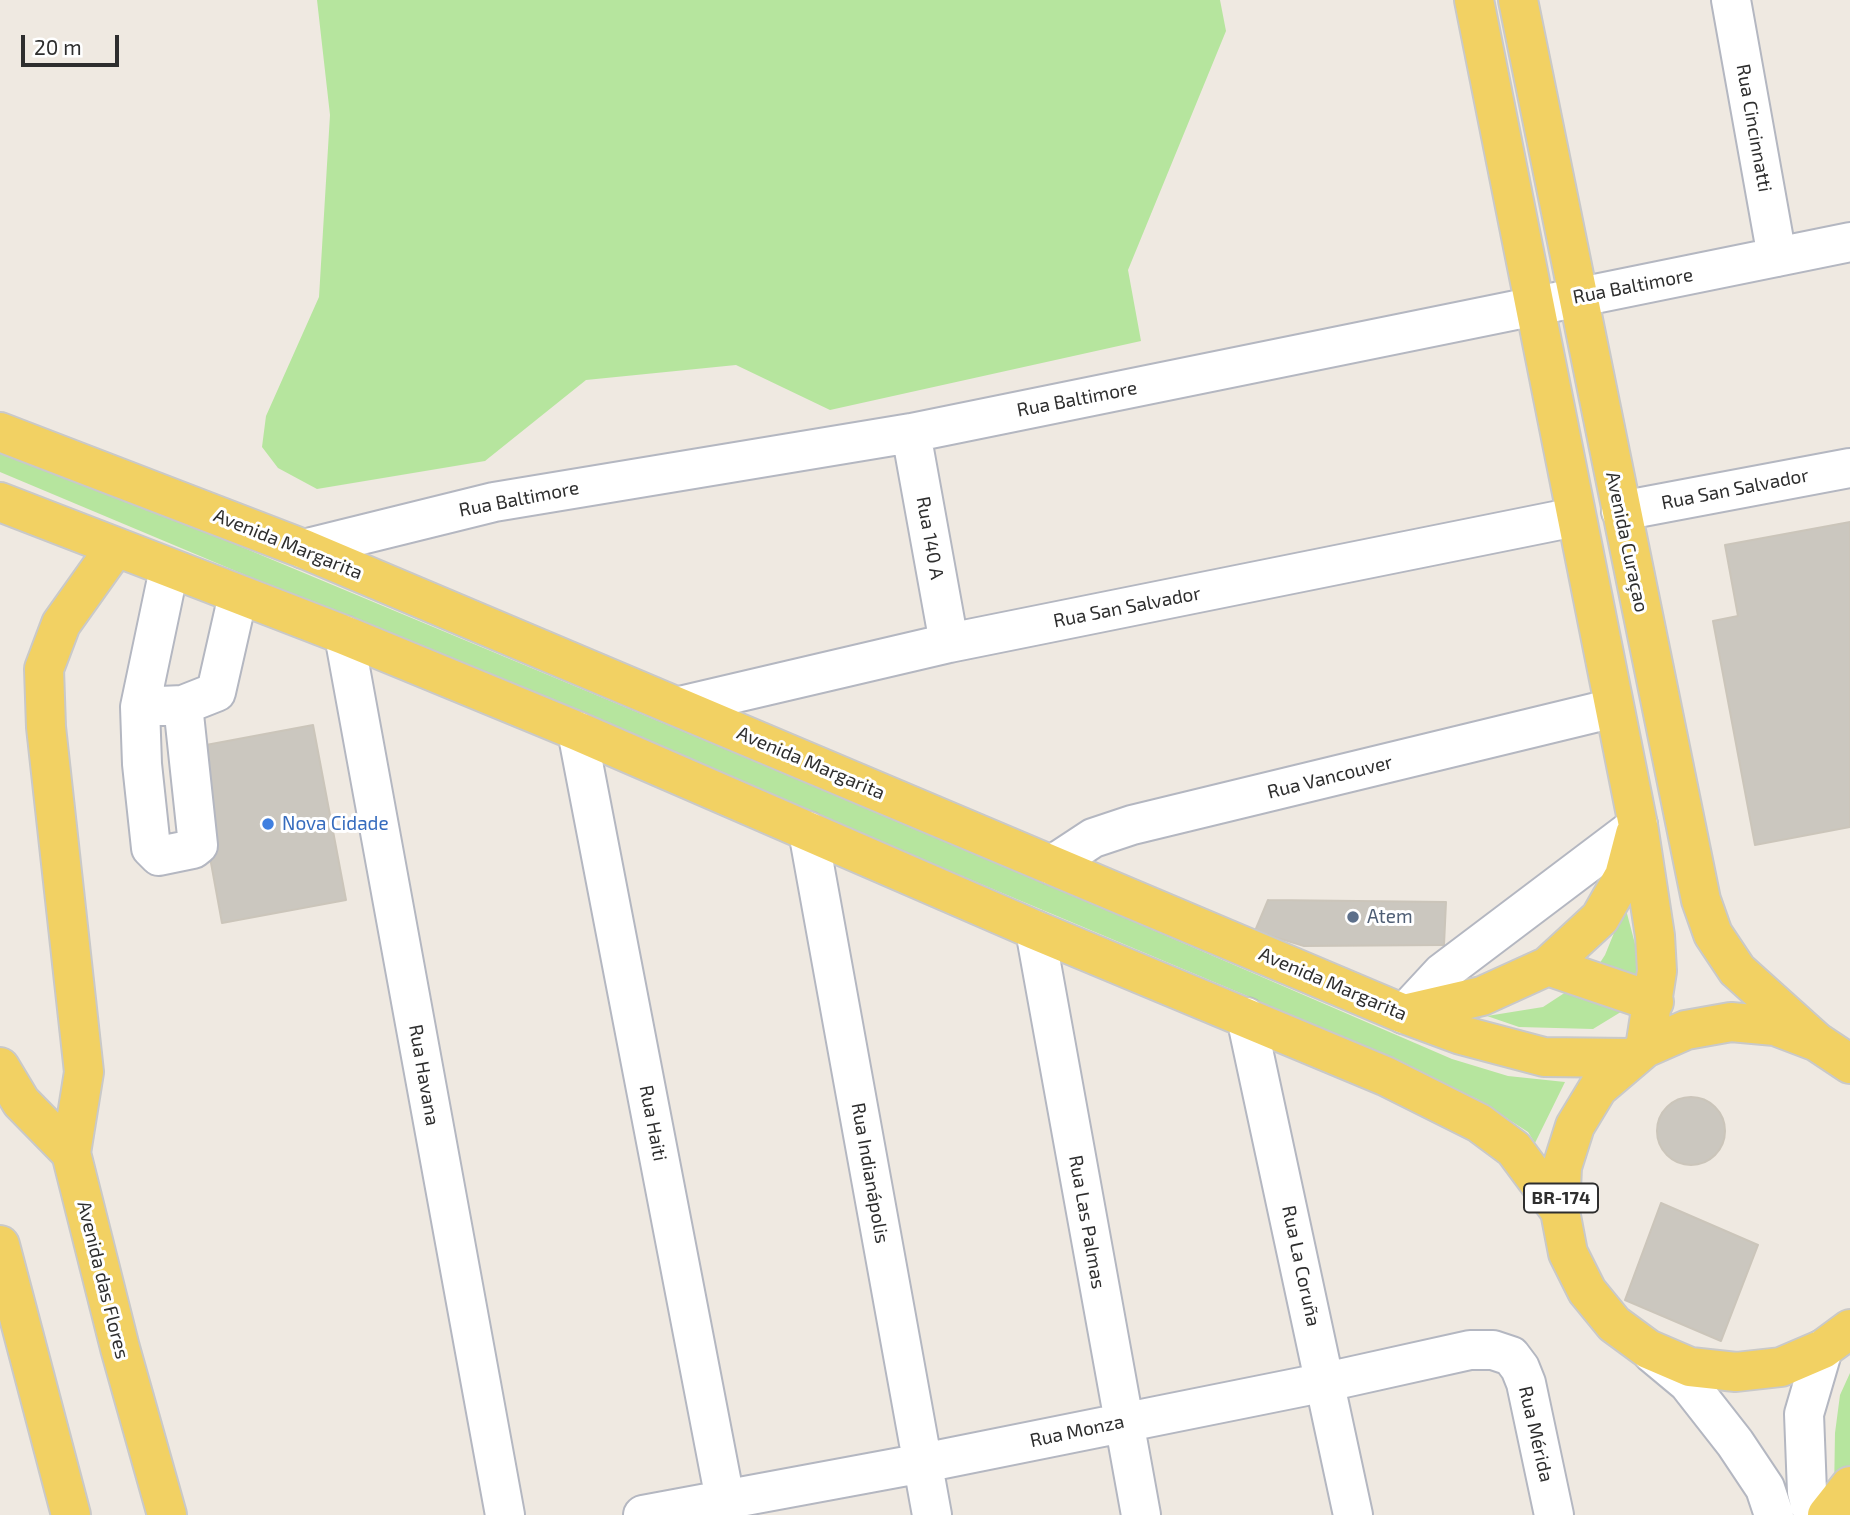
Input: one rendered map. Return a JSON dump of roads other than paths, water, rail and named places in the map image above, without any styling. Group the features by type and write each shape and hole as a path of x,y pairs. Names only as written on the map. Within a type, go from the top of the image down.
{"main road":[{"path":"1474,0 1638,825 1655,936 1654,1002 1637,1053"},
{"name":"Avenida Curaçao","path":"1518,0 1701,900 1713,934 1737,970 1817,1042"},
{"name":"Avenida Margarita","path":"0,432 304,549 1404,1014 1461,1035 1544,1057 1637,1053"},
{"path":"0,502 344,635 577,731 1035,930 1385,1076 1479,1123 1514,1149 1560,1211"},
{"path":"71,1153 84,1072 46,727 44,669 61,624 115,548"},
{"path":"1404,1014 1482,996 1548,966 1600,918 1624,877 1638,825"},
{"path":"1548,966 1654,1002"},
{"name":"BR-174","path":"1842,1337 1781,1367 1736,1372 1690,1367 1648,1349 1614,1324 1587,1291 1568,1252 1560,1211 1562,1167 1576,1126 1598,1088 1637,1053 1686,1030 1731,1022 1775,1026 1817,1042 1850,1064"},
{"path":"0,1067 21,1102 71,1153"},
{"name":"Avenida das Flores","path":"71,1153 120,1348 167,1515"},
{"path":"0,1245 71,1515"},
{"path":"1827,1515 1850,1486"}],"street":[{"name":"Rua Cincinnatti","path":"1731,0 1777,257"},
{"name":"Rua Baltimore","path":"304,549 494,502 911,433 1850,242"},
{"name":"Rua 140 A","path":"911,433 948,643"},
{"name":"Rua San Salvador","path":"1620,511 1850,468"},
{"name":"Rua San Salvador","path":"680,706 948,643 1575,517"},
{"path":"169,569 140,707 142,765 151,848 159,856 192,849 198,845 183,705"},
{"path":"140,707 183,705 216,692 238,595"},
{"name":"Rua Havana","path":"344,635 505,1515"},
{"name":"Rua Vancouver","path":"1052,865 1093,838 1132,825 1614,708"},
{"name":"Rua Haiti","path":"577,731 727,1507"},
{"path":"1404,1014 1442,973 1638,825"},
{"name":"Rua Indianápolis","path":"808,831 932,1515"},
{"name":"Rua Las Palmas","path":"1035,930 1122,1422 1141,1515"},
{"name":"Rua La Coruña","path":"1246,1017 1353,1515"},
{"path":"1813,1515 1807,1492 1804,1414 1842,1337"},
{"path":"1648,1349 1688,1383 1735,1443 1765,1488 1774,1515"},
{"name":"Rua Monza","path":"643,1515 727,1507 923,1463 1326,1382 1470,1350 1493,1350 1511,1356"},
{"name":"Rua Mérida","path":"1511,1356 1527,1384 1554,1515"}],"place":[{"name":"Nova Cidade","path":"268,824"},
{"name":"Atem","path":"1353,917"}]}
